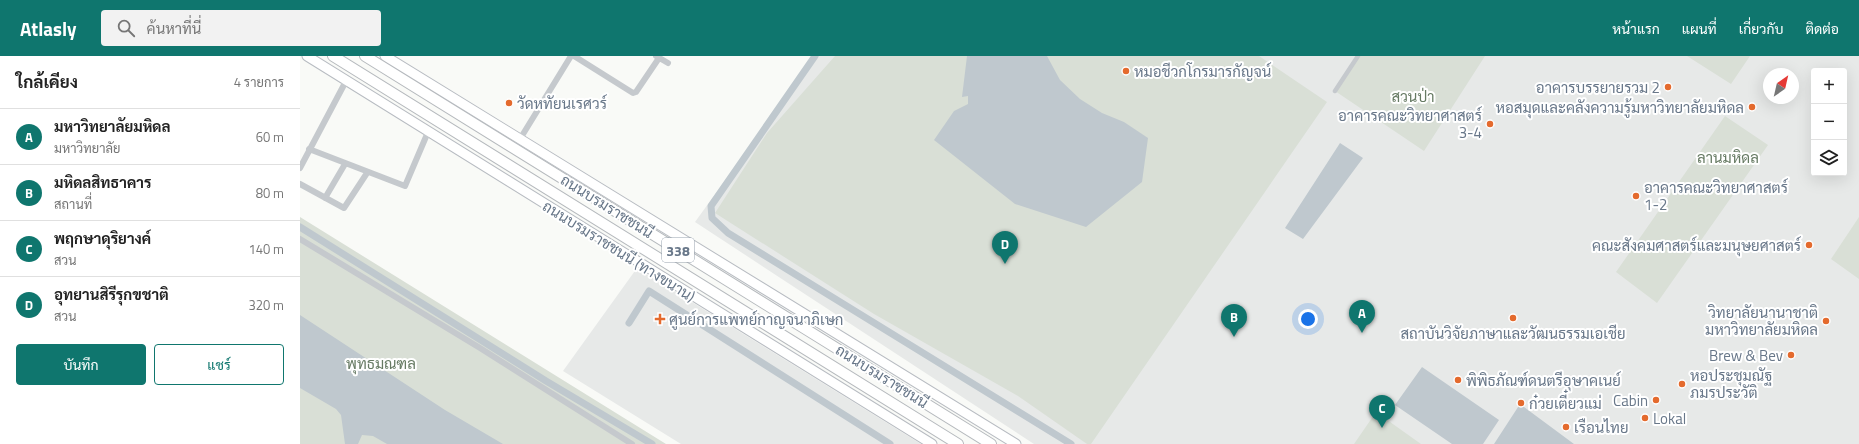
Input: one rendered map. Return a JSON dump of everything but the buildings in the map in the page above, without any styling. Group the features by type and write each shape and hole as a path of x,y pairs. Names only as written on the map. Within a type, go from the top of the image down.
{"highway":[{"name":"ถนนบรมราชชนนี","path":"333,56 958,444"},
{"name":"ถนนบรมราชชนนี","path":"365,56 991,444"},
{"path":"952,420 999,444"}],"main road":[{"name":"ถนนบรมราชชนนี (ทางขนาน)","path":"307,56 932,444"},
{"name":"338","path":"385,56 1016,444"}],"street":[{"path":"520,139 573,56 633,93 636,92 658,57 668,64"},
{"path":"1335,91 1358,56"},
{"path":"300,168 346,81"},
{"path":"309,149 367,173 405,186 428,132"},
{"path":"325,198 345,164"},
{"path":"300,184 344,208 367,173"},
{"path":"300,239 480,348 632,444"}],"shaded area":[{"path":"815,56 1859,56 1859,444 1034,444 695,222"},
{"path":"967,56 1047,56 1060,80 1080,99 1102,113 1124,122 1148,138 1142,182 1086,227 1015,204 934,140 954,111 968,104 968,96 962,97"},
{"path":"1340,143 1363,158 1303,239 1285,228"},
{"name":"ศูนย์การแพทย์กาญจนาภิเษก","path":"637,268 921,444 681,444 563,371"},
{"path":"300,315 445,410 503,444 387,444 373,436 362,435 358,444 345,444 341,415 336,409 300,388"},
{"path":"1422,367 1499,420 1483,444 1452,444 1395,405"},
{"path":"1520,404 1574,444 1494,444"}],"green space":[{"path":"835,56 1259,56 1327,102 1091,444 1087,444 1018,396 874,314 715,213 767,133"},
{"name":"สวนป่า","path":"1358,56 1485,56 1424,151 1335,91"},
{"path":"1687,56 1750,56 1731,84"},
{"name":"ลานมหิดล","path":"1725,116 1768,145 1657,303 1616,272"},
{"name":"พุทธมณฑล","path":"300,217 666,444 300,444"},
{"path":"1859,217 1859,279 1831,259"},
{"path":"1376,412 1421,444 1354,444"}],"waterway":[{"path":"815,56 711,206 712,218 728,233 1071,444"},
{"path":"300,227 546,381 652,444"},
{"path":"629,323 649,291 890,444"}],"place":[{"name":"หมอชีวกโกรมารกัญจน์","path":"1126,71"},
{"name":"อาคารบรรยายรวม 2","path":"1668,87"},
{"name":"วัดหทัยนเรศวร์","path":"509,103"},
{"name":"หอสมุดและคลังความรู้มหาวิทยาลัยมหิดล","path":"1752,107"},
{"name":"อาคารคณะวิทยาศาสตร์ 3-4","path":"1490,124"},
{"name":"อาคารคณะวิทยาศาสตร์ 1-2","path":"1636,196"},
{"name":"คณะสังคมศาสตร์และมนุษยศาสตร์","path":"1809,245"},
{"name":"อุทยานสิรีรุกขชาติ","path":"1005,264"},
{"name":"สถาบันวิจัยภาษาและวัฒนธรรมเอเชีย","path":"1513,318"},
{"name":"ศูนย์การแพทย์กาญจนาภิเษก","path":"660,319"},
{"name":"วิทยาลัยนานาชาติ มหาวิทยาลัยมหิดล","path":"1826,321"},
{"name":"มหาวิทยาลัยมหิดล","path":"1362,333"},
{"name":"มหิดลสิทธาคาร","path":"1234,337"},
{"name":"Brew & Bev","path":"1791,355"},
{"name":"พิพิธภัณฑ์ดนตรีอุษาคเนย์","path":"1458,380"},
{"name":"หอประชุมณัฐ ภมรประวัติ","path":"1682,384"},
{"name":"Cabin","path":"1656,400"},
{"name":"ก๋วยเตี๋ยวแม่","path":"1521,403"},
{"name":"Lokal","path":"1645,418"},
{"name":"เรือนไทย","path":"1566,427"},
{"name":"พฤกษาดุริยางค์","path":"1382,428"}]}
